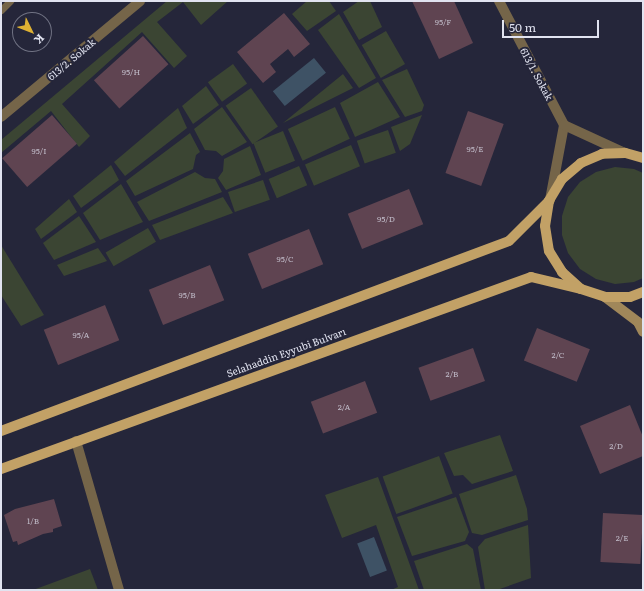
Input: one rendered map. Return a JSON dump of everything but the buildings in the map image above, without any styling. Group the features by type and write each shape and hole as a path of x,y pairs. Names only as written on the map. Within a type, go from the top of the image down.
{"main road":[{"path":"1,430 509,241 549,201 562,179 581,163 602,154 625,153 643,158"},
{"path":"549,201 545,226 549,250 562,272 581,288 605,297 638,322 643,332"},
{"name":"Selahaddin Eyyubi Bulvarı","path":"1,469 531,277 581,288"},
{"path":"605,297 630,297 643,292"}],"street":[{"name":"613/2. Sokak","path":"1,117 140,1"},
{"name":"613/1. Sokak","path":"499,1 564,125"},
{"path":"549,201 564,125 625,153"},
{"path":"76,442 119,590"}],"lane":[{"path":"1,10 10,1"}],"green space":[{"path":"167,1 228,1 201,25 183,2 157,22 187,56 174,68 142,32 62,104 90,136 79,147 51,111 1,153 1,140"},
{"path":"307,1 329,1 336,11 307,31 292,14"},
{"path":"359,1 370,1 382,27 359,40 343,12"},
{"path":"339,14 376,78 359,88 318,30"},
{"path":"386,31 405,64 381,78 362,45"},
{"path":"233,64 247,83 222,102 208,82"},
{"path":"407,69 424,105 422,111 405,117 382,80"},
{"path":"343,74 353,88 283,123"},
{"path":"378,82 400,117 355,137 340,103"},
{"path":"206,86 219,105 193,124 182,106"},
{"path":"251,88 278,127 253,144 226,106"},
{"path":"222,107 247,142 222,156 216,151 205,150 194,129"},
{"path":"335,107 350,139 303,161 288,129"},
{"path":"178,108 187,128 125,176 114,162"},
{"path":"422,115 410,144 400,151 391,127"},
{"path":"388,130 396,153 365,163 357,141"},
{"path":"283,131 295,161 265,173 253,143"},
{"path":"190,133 200,152 196,155 193,169 135,196 126,181"},
{"path":"351,145 360,166 314,186 305,165"},
{"path":"250,146 261,175 226,190 218,178 223,171 224,159"},
{"path":"111,165 119,180 81,208 73,196"},
{"path":"299,166 307,185 277,198 269,179"},
{"path":"615,167 634,169 643,173 643,278 634,282 615,284 596,279 580,269 568,253 562,235 562,216 568,197 580,182 596,172"},
{"path":"195,172 205,178 215,179 222,192 149,221 137,202"},
{"path":"263,180 270,200 235,212 228,192"},
{"path":"121,184 143,222 100,240 83,213"},
{"path":"223,197 233,213 160,240 152,225"},
{"path":"69,199 77,212 41,239 35,229"},
{"path":"79,216 96,242 54,260 43,243"},
{"path":"148,228 156,242 114,266 106,253"},
{"path":"1,245 44,315 21,326 1,295"},
{"path":"98,248 107,261 64,276 57,265"},
{"path":"500,435 513,471 472,484 463,475 454,476 444,453"},
{"path":"439,456 453,494 396,514 383,477"},
{"path":"516,475 527,509 528,520 482,535 472,533 459,494"},
{"path":"378,477 419,590 391,590 398,587 376,525 342,538 325,495"},
{"path":"456,497 469,532 465,541 412,556 397,517"},
{"path":"528,525 531,578 497,590 485,590 478,547 485,539"},
{"path":"467,544 473,549 481,590 424,590 414,561"},
{"path":"90,569 98,590 33,590"}],"water":[{"path":"314,58 326,73 285,106 273,91"},
{"path":"374,537 387,571 370,577 357,543"}]}
